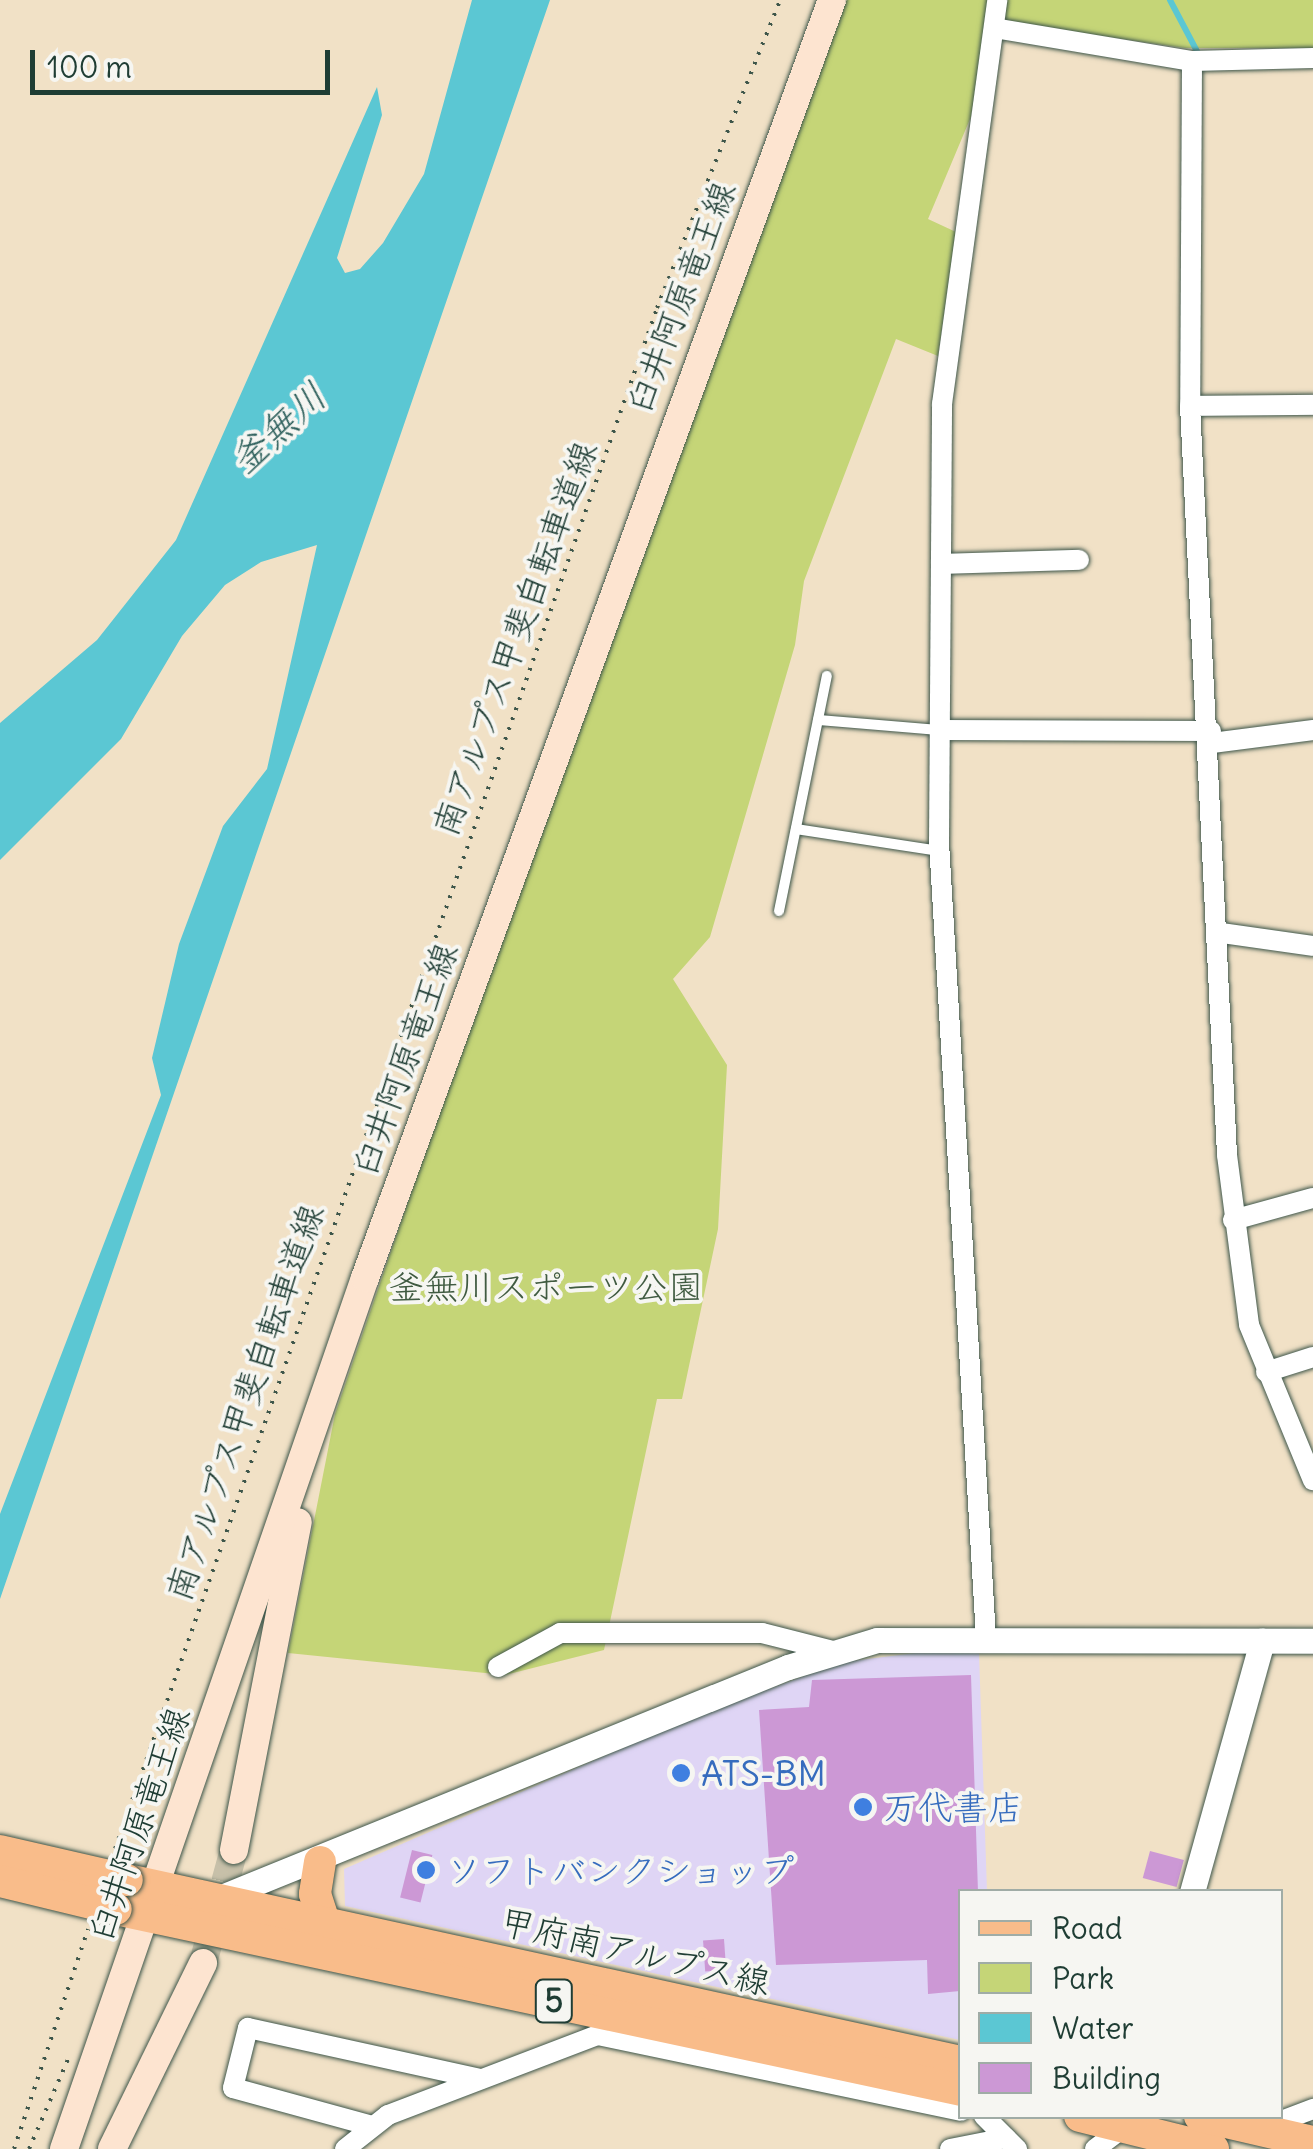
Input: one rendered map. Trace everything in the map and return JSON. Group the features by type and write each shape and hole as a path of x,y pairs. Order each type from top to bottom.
{"main road":[{"name":"臼井阿原竜王線","path":"64,2149 125,1893 306,1456 832,0"},
{"path":"234,1850 306,1456"},
{"name":"甲府南アルプス線","path":"0,1851 125,1893 958,2090"},
{"path":"320,1862 315,1894 324,1922"},
{"name":"甲府南アルプス線","path":"0,1882 222,1898 958,2062"},
{"path":"112,2149 204,1963"},
{"path":"1213,2119 1313,2142"},
{"path":"1126,2122 1213,2149"}],"street":[{"path":"986,1638 940,852 942,404 997,0"},
{"path":"994,28 1192,61 1313,58"},
{"path":"1192,61 1190,406 1222,933 1234,1220 1266,1372 1311,1471"},
{"path":"1190,406 1313,406"},
{"path":"941,564 1079,560"},
{"path":"940,730 1211,737 1313,730"},
{"path":"1222,933 1313,946"},
{"path":"1234,1220 1313,1198"},
{"path":"1266,1372 1313,1357"},
{"path":"498,1668 560,1633 762,1633 834,1650 986,1638 1313,1641"},
{"path":"1193,1889 1262,1642"},
{"path":"222,1898 320,1862 834,1650"},
{"path":"372,2126 233,2088 248,2028 482,2079"},
{"path":"345,2149 372,2126 598,2034 958,2112"},
{"path":"1260,2130 1313,2108"},
{"path":"987,2119 1011,2143"},
{"path":"1094,2149 1126,2122"},
{"path":"950,2149 1011,2143"}],"lane":[{"path":"779,911 827,676"},
{"path":"818,720 940,730"},
{"path":"796,829 940,852"}],"path":[{"name":"南アルプス甲斐自転車道線","path":"14,2149 125,1893 657,308 780,0"},
{"path":"29,2149 76,2050"}],"shaded area":[{"path":"940,1650 979,1653 987,1889 958,1889 958,2040 345,1906 344,1869 708,1711 843,1662"}],"green space":[{"name":"釜無川スポーツ公園","path":"845,0 1313,0 1313,48 1185,48 989,20 978,100 928,219 956,232 938,356 896,339 804,581 795,645 710,937 673,979 727,1065 718,1229 682,1399 657,1399 604,1650 505,1675 288,1653 335,1414 506,917"}],"water":[{"name":"釜無川","path":"472,0 550,0 0,1599 0,1514 161,1095 152,1058 179,944 223,826 267,769 317,545 261,562 225,585 182,636 121,739 0,860 0,723 97,640 176,540 377,87 382,115 337,258 345,273 360,269 383,243 424,174"}],"building":[{"path":"971,1675 978,1889 958,1889 958,1991 928,1994 927,1960 776,1965 759,1710 809,1707 812,1680"},
{"path":"412,1850 432,1855 421,1903 400,1898"},
{"path":"1150,1851 1184,1860 1177,1887 1143,1878"},
{"path":"724,1939 726,1970 705,1971 703,1940"}],"waterway":[{"path":"1170,0 1199,55"}],"tunnel":[{"path":"203,1963 234,1850"}],"place":[{"name":"ATS-BM","path":"681,1773"},
{"name":"万代書店","path":"863,1807"},
{"name":"ソフトバンクショップ","path":"426,1870"}]}
